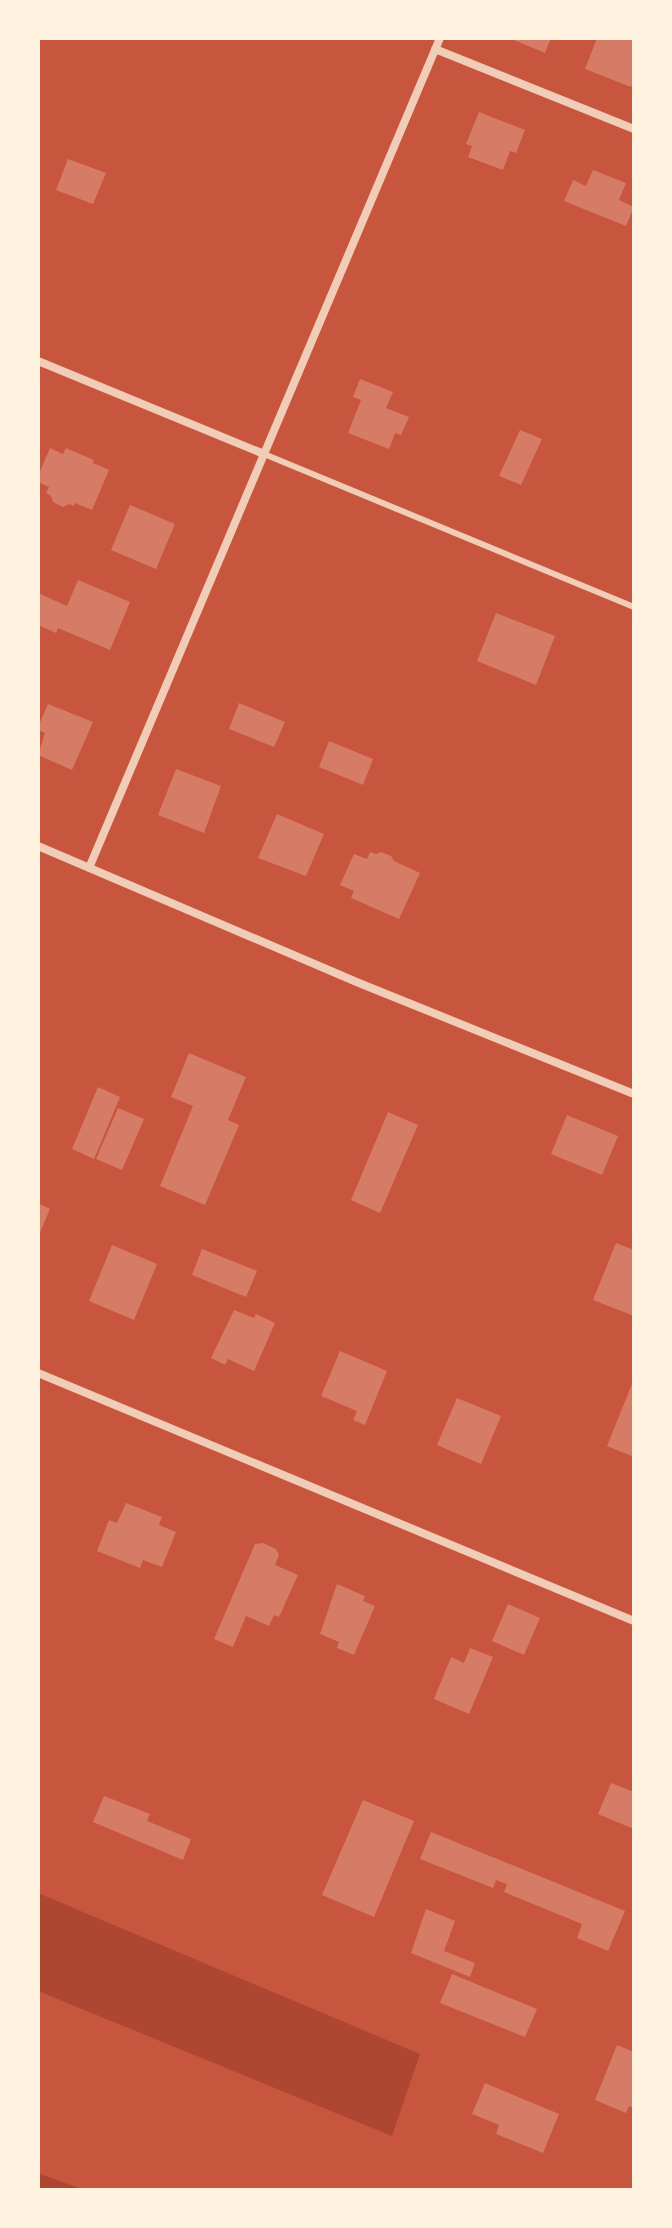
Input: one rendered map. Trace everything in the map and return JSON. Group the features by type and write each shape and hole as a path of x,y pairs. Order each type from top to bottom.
{"street":[{"path":"89,868 440,38"},
{"path":"435,49 634,129"},
{"path":"38,361 264,454"},
{"path":"38,846 359,983 634,1094"},
{"path":"38,1373 634,1621"}],"lane":[{"path":"264,454 634,607"}],"shaded area":[{"path":"38,1893 420,2054 392,2136 38,1991"},
{"path":"38,2173 84,2190 38,2190"}],"building":[{"path":"509,38 551,38 545,53"},
{"path":"597,38 631,38 634,44 634,80 631,87 585,69"},
{"path":"479,112 525,130 516,153 510,151 503,170 468,157 472,146 466,144"},
{"path":"68,159 106,173 93,204 56,190"},
{"path":"593,170 626,183 619,200 634,207 626,226 564,201 573,180 586,186"},
{"path":"360,379 393,392 386,408 409,417 401,435 395,433 389,449 348,433 361,400 353,397"},
{"path":"520,430 542,439 521,485 499,476"},
{"path":"50,448 63,454 66,448 109,470 92,510 75,503 74,506 69,504 63,507 53,502 46,493 49,487 38,482"},
{"path":"130,505 175,524 156,569 111,550"},
{"path":"78,580 130,602 110,650 58,628 56,633 38,625 38,593 67,606"},
{"path":"496,613 555,636 536,685 477,661"},
{"path":"239,703 285,722 274,747 229,729"},
{"path":"48,704 93,722 72,770 38,755 45,733 38,727"},
{"path":"329,741 373,759 363,785 319,767"},
{"path":"176,769 221,786 204,833 158,815"},
{"path":"277,814 324,834 306,876 258,858"},
{"path":"370,852 391,856 394,861 420,873 399,919 351,898 354,891 340,885 354,854 367,859"},
{"path":"189,1053 246,1077 228,1120 239,1125 205,1205 160,1186 193,1106 171,1097"},
{"path":"98,1087 120,1097 94,1159 72,1149"},
{"path":"118,1108 144,1119 122,1170 96,1159"},
{"path":"388,1112 418,1125 380,1213 351,1200"},
{"path":"567,1115 618,1136 602,1175 551,1154"},
{"path":"38,1203 50,1209 38,1237"},
{"path":"616,1243 634,1250 634,1316 593,1300"},
{"path":"112,1245 157,1264 134,1320 89,1301"},
{"path":"202,1249 257,1271 246,1297 192,1275"},
{"path":"234,1310 254,1318 256,1314 275,1323 254,1371 228,1359 225,1365 211,1358"},
{"path":"340,1351 387,1371 365,1425 353,1420 357,1411 321,1396"},
{"path":"634,1379 634,1457 607,1446"},
{"path":"457,1398 501,1416 481,1464 437,1445"},
{"path":"126,1503 162,1517 159,1525 176,1532 162,1567 143,1560 140,1568 97,1551 109,1520 117,1523"},
{"path":"263,1543 276,1549 279,1555 275,1565 298,1575 279,1617 274,1615 269,1626 246,1616 233,1647 214,1639 255,1544"},
{"path":"337,1584 365,1596 363,1601 375,1606 354,1655 337,1648 339,1642 320,1634"},
{"path":"508,1604 540,1618 524,1655 492,1641"},
{"path":"470,1648 493,1657 469,1714 434,1699 451,1657 464,1663"},
{"path":"611,1783 634,1792 634,1829 598,1814"},
{"path":"104,1796 150,1814 147,1821 191,1839 183,1860 93,1822"},
{"path":"363,1800 414,1821 374,1917 322,1895"},
{"path":"431,1832 625,1911 608,1951 577,1938 582,1924 504,1892 507,1884 496,1880 493,1888 420,1859"},
{"path":"426,1909 455,1921 444,1951 475,1963 470,1977 411,1953"},
{"path":"452,1974 537,2009 525,2037 440,2003"},
{"path":"617,2045 634,2052 634,2108 629,2106 626,2113 595,2100"},
{"path":"485,2083 559,2114 543,2153 496,2134 499,2125 472,2114"}]}
